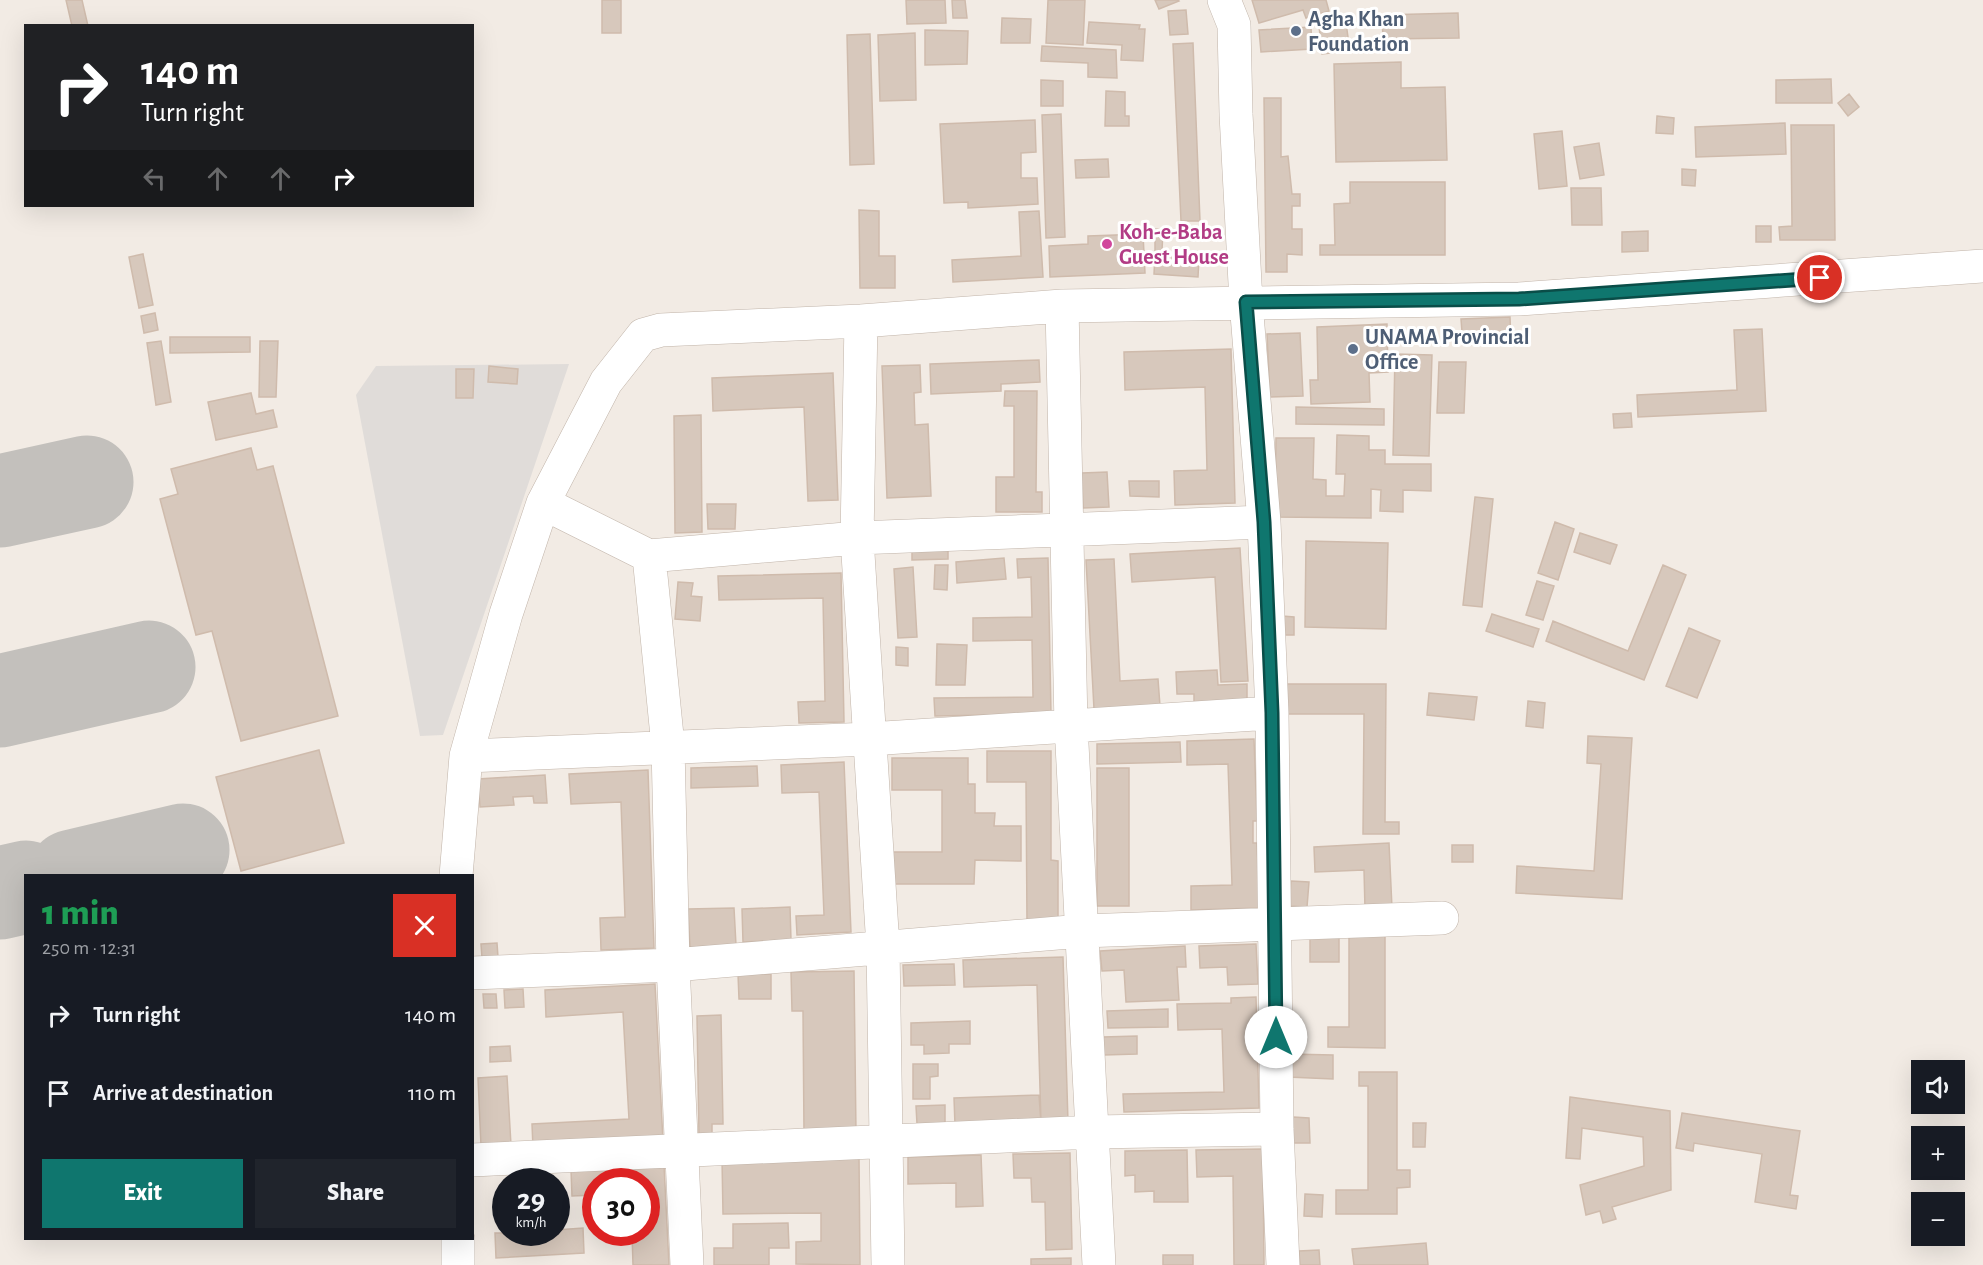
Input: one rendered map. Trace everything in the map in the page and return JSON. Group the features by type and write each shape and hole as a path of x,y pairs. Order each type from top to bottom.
{"street":[{"path":"1224,0 1234,25 1236,114 1246,302 1264,522 1272,713 1277,1129 1283,1265"},
{"path":"456,874 466,756 506,614 543,503 606,382 643,336 662,330 861,321 1062,306 1519,299 1983,266"},
{"path":"1062,306 1071,725 1099,1265"},
{"path":"861,321 857,538 883,947 888,1265"},
{"path":"543,503 649,556 857,538 1264,522"},
{"path":"649,556 668,746 673,965 687,1265"},
{"path":"466,756 869,739 1272,713"},
{"path":"474,973 673,965 1082,931 1276,922 1442,918"},
{"path":"474,1160 1093,1132 1277,1129"},
{"path":"458,1240 458,1265"}],"shaded area":[{"path":"569,364 443,735 420,736 356,395 376,366"}],"building":[{"path":"66,0 82,0 88,24 72,24"},
{"path":"602,0 621,0 621,33 602,33"},
{"path":"906,0 945,0 946,23 907,24"},
{"path":"952,0 965,0 967,18 953,18"},
{"path":"1048,0 1085,0 1083,45 1046,43"},
{"path":"1155,0 1178,0 1179,1 1159,9"},
{"path":"1252,0 1326,0 1329,11 1306,18 1303,10 1259,23"},
{"path":"1186,10 1188,34 1170,35 1168,11"},
{"path":"1458,13 1459,38 1383,39 1382,15"},
{"path":"1002,18 1031,19 1030,43 1001,43"},
{"path":"1089,22 1140,25 1139,29 1145,29 1143,61 1121,60 1122,45 1087,43"},
{"path":"1346,23 1350,51 1322,54 1319,26"},
{"path":"1311,27 1312,49 1261,52 1259,30"},
{"path":"925,30 968,31 967,64 925,65"},
{"path":"915,33 916,100 880,101 878,35"},
{"path":"870,34 874,164 850,165 847,35"},
{"path":"1193,43 1200,221 1181,221 1173,44"},
{"path":"1042,46 1116,50 1117,78 1088,77 1088,63 1041,61"},
{"path":"1401,62 1401,88 1445,87 1447,160 1336,162 1334,64"},
{"path":"1831,79 1832,103 1776,103 1776,80"},
{"path":"1041,80 1063,81 1063,106 1041,106"},
{"path":"1106,91 1125,92 1125,116 1129,116 1129,126 1105,126"},
{"path":"1849,94 1859,107 1848,116 1838,103"},
{"path":"1264,98 1281,98 1281,157 1288,156 1292,194 1300,194 1300,206 1292,206 1292,229 1302,229 1302,255 1287,254 1287,272 1266,272"},
{"path":"1061,114 1065,237 1046,238 1042,115"},
{"path":"1657,116 1674,118 1673,134 1656,133"},
{"path":"1035,120 1036,152 1021,153 1021,178 1037,178 1038,204 968,208 968,202 944,203 940,124"},
{"path":"1785,123 1786,154 1696,157 1695,127"},
{"path":"1791,125 1834,125 1835,240 1780,240 1779,227 1792,226"},
{"path":"1562,131 1567,186 1539,189 1534,134"},
{"path":"1599,143 1604,175 1580,179 1574,147"},
{"path":"1108,159 1109,177 1076,178 1075,160"},
{"path":"1682,169 1696,170 1695,186 1682,185"},
{"path":"1350,182 1445,182 1445,255 1320,255 1320,245 1335,245 1334,204 1350,203"},
{"path":"1571,188 1601,188 1602,225 1572,225"},
{"path":"859,210 879,211 879,256 895,256 895,288 860,288"},
{"path":"1039,211 1043,277 953,282 952,260 1021,256 1019,212"},
{"path":"1756,226 1771,226 1771,242 1756,242"},
{"path":"1155,229 1163,230 1162,251 1155,251"},
{"path":"1648,231 1648,251 1622,252 1622,232"},
{"path":"1143,234 1145,273 1050,277 1049,246 1088,244 1088,236"},
{"path":"143,254 153,305 139,308 129,257"},
{"path":"1155,255 1199,258 1198,277 1154,274"},
{"path":"155,313 158,330 144,333 141,316"},
{"path":"1510,317 1511,342 1463,345 1461,319"},
{"name":"UNAMA Provincial Office","path":"1387,324 1388,372 1369,373 1370,402 1311,404 1310,380 1318,380 1317,327"},
{"path":"1762,329 1766,411 1638,417 1637,395 1737,390 1734,330"},
{"path":"1300,333 1303,396 1270,397 1267,334"},
{"path":"170,337 250,337 250,352 170,353"},
{"path":"161,341 171,402 156,405 147,343"},
{"path":"260,341 278,341 276,397 259,397"},
{"path":"1231,349 1235,503 1175,505 1174,471 1207,470 1205,387 1125,390 1124,352"},
{"path":"1395,354 1432,355 1429,456 1393,455"},
{"path":"1039,360 1040,382 1001,384 1001,391 931,394 930,364"},
{"path":"1439,362 1466,362 1464,413 1437,413"},
{"path":"920,365 921,392 914,393 915,425 928,424 931,496 887,498 882,366"},
{"path":"489,366 518,369 517,384 488,382"},
{"path":"456,369 474,369 473,398 456,398"},
{"path":"833,373 838,500 808,501 804,407 713,411 712,378"},
{"path":"1005,391 1037,391 1036,492 1042,492 1042,512 996,512 996,477 1014,477 1014,406 1004,406"},
{"path":"251,393 256,414 273,410 277,427 216,440 208,402"},
{"path":"1296,407 1384,409 1384,425 1296,424"},
{"path":"1631,413 1632,427 1614,428 1613,414"},
{"path":"701,415 702,532 675,533 674,416"},
{"path":"1337,435 1369,436 1369,450 1385,450 1385,464 1431,464 1431,491 1403,490 1403,512 1380,511 1381,490 1371,489 1371,518 1275,517 1276,438 1314,438 1313,479 1326,480 1326,496 1344,496 1345,474 1336,474"},
{"path":"251,448 257,470 273,466 338,716 241,741 212,631 196,635 160,499 178,494 171,469"},
{"path":"1107,472 1109,507 1083,508 1082,473"},
{"path":"1129,481 1159,481 1159,497 1130,496"},
{"path":"1475,497 1493,499 1482,607 1463,605"},
{"path":"707,504 736,504 735,529 708,529"},
{"path":"1555,522 1574,529 1558,580 1538,573"},
{"path":"1580,533 1617,545 1610,564 1574,552"},
{"path":"1306,541 1388,543 1386,629 1305,627"},
{"path":"948,547 948,559 912,560 912,548"},
{"path":"1240,548 1248,681 1221,682 1215,577 1132,582 1130,554"},
{"path":"1004,558 1006,579 957,583 956,562"},
{"path":"1048,558 1051,714 935,716 934,698 1033,697 1032,640 973,641 973,618 1032,617 1031,577 1018,578 1017,559"},
{"path":"1114,559 1120,681 1158,679 1160,706 1094,709 1086,560"},
{"path":"935,565 948,565 947,590 934,589"},
{"path":"1663,565 1686,575 1644,680 1546,641 1553,621 1628,651"},
{"path":"913,567 917,637 898,638 894,569"},
{"path":"841,573 844,722 799,723 798,702 825,701 823,598 719,600 718,576"},
{"path":"1537,581 1554,586 1543,620 1526,615"},
{"path":"678,582 693,583 691,596 702,597 700,621 675,619"},
{"path":"1492,614 1539,629 1533,647 1486,631"},
{"path":"1282,616 1294,617 1294,635 1281,635"},
{"path":"1689,628 1720,641 1697,698 1666,686"},
{"path":"937,644 967,645 965,685 936,685"},
{"path":"896,647 908,648 908,666 896,665"},
{"path":"1217,670 1218,685 1247,684 1247,703 1194,705 1194,694 1177,694 1176,672"},
{"path":"1287,684 1386,684 1385,822 1399,822 1399,834 1363,834 1364,714 1287,714"},
{"path":"1429,693 1477,697 1474,720 1427,715"},
{"path":"1528,701 1545,703 1543,728 1526,726"},
{"path":"1588,736 1632,738 1622,899 1516,893 1517,866 1594,871 1601,764 1587,763"},
{"path":"1254,739 1257,821 1253,821 1253,843 1257,843 1260,908 1191,910 1191,886 1232,885 1228,764 1187,765 1187,741"},
{"path":"1180,742 1181,762 1097,764 1097,744"},
{"path":"319,750 344,843 241,871 216,777"},
{"path":"987,751 1051,751 1051,860 1058,861 1058,924 1027,924 1026,782 987,782"},
{"path":"892,758 968,758 968,784 975,784 975,813 995,813 994,826 1021,826 1021,861 975,860 974,884 892,884 892,852 942,852 942,790 892,790"},
{"path":"844,762 851,932 797,935 796,916 824,915 819,792 782,793 781,765"},
{"path":"757,766 758,786 691,788 691,768"},
{"path":"1097,768 1129,768 1129,906 1097,906"},
{"path":"648,770 654,948 601,950 600,918 625,917 621,802 571,804 569,774"},
{"path":"545,775 547,803 534,803 533,796 513,797 514,805 480,807 478,779"},
{"path":"1389,843 1392,908 1365,909 1364,870 1315,872 1314,847"},
{"path":"1452,845 1473,845 1473,862 1452,862"},
{"path":"1291,881 1309,882 1307,907 1289,906"},
{"path":"790,907 791,940 743,942 742,909"},
{"path":"734,908 736,945 690,947 688,909"},
{"path":"1310,931 1339,931 1339,962 1310,962"},
{"path":"1349,931 1385,931 1385,1048 1328,1047 1328,1027 1349,1027"},
{"path":"497,943 498,957 482,958 481,944"},
{"path":"1256,944 1258,984 1228,985 1227,967 1200,968 1199,946"},
{"path":"1185,946 1186,967 1177,967 1179,1000 1126,1002 1124,970 1102,971 1100,951"},
{"path":"1063,957 1068,1122 1041,1123 1037,985 964,987 963,960"},
{"path":"954,964 955,985 904,986 903,965"},
{"path":"854,971 856,1132 804,1133 803,1011 792,1011 791,972"},
{"path":"738,974 771,974 771,999 739,999"},
{"path":"655,984 663,1141 533,1148 532,1124 629,1119 623,1012 546,1017 545,990"},
{"path":"523,989 524,1007 505,1008 504,990"},
{"path":"483,994 496,994 497,1008 484,1008"},
{"path":"1256,997 1259,1108 1124,1112 1123,1094 1224,1092 1222,1029 1178,1030 1177,1004 1231,1003 1231,998"},
{"path":"1168,1009 1168,1027 1108,1028 1107,1011"},
{"path":"721,1015 723,1124 712,1124 712,1137 699,1137 697,1016"},
{"path":"1300,1018 1301,1034 1291,1035 1289,1019"},
{"path":"970,1021 970,1044 949,1044 949,1053 924,1054 924,1045 911,1045 911,1023"},
{"path":"1137,1036 1137,1054 1104,1055 1103,1037"},
{"path":"510,1046 511,1061 490,1062 490,1047"},
{"path":"1289,1054 1333,1055 1333,1079 1288,1077"},
{"path":"913,1064 938,1064 938,1076 930,1077 930,1099 913,1099"},
{"path":"1359,1072 1397,1072 1397,1170 1410,1170 1410,1187 1397,1188 1397,1214 1336,1214 1336,1190 1368,1190 1368,1086 1359,1086"},
{"path":"507,1076 511,1145 481,1146 478,1078"},
{"path":"1039,1095 1041,1123 955,1125 954,1098"},
{"path":"1570,1097 1670,1111 1671,1190 1612,1207 1616,1219 1603,1223 1600,1211 1586,1215 1580,1185 1644,1166 1643,1137 1582,1128 1580,1159 1566,1158"},
{"path":"945,1105 945,1123 917,1124 916,1106"},
{"path":"1682,1113 1800,1131 1790,1195 1798,1196 1796,1209 1755,1202 1762,1154 1694,1143 1693,1151 1676,1148"},
{"path":"1293,1117 1309,1118 1310,1143 1292,1143"},
{"path":"1413,1123 1426,1123 1425,1147 1413,1147"},
{"path":"1263,1149 1264,1265 1234,1265 1233,1176 1197,1177 1196,1150"},
{"path":"1187,1150 1188,1202 1154,1202 1154,1191 1135,1192 1135,1175 1125,1176 1125,1151"},
{"path":"1070,1153 1072,1249 1046,1250 1045,1202 1032,1202 1031,1178 1014,1178 1013,1154"},
{"path":"981,1155 983,1206 956,1207 956,1183 908,1184 908,1157"},
{"path":"859,1157 860,1265 796,1264 796,1242 821,1241 821,1213 723,1214 722,1159"},
{"path":"664,1165 669,1265 633,1265 632,1246 660,1246 660,1168 608,1168"},
{"path":"582,1169 582,1196 572,1196 571,1170"},
{"path":"1305,1194 1323,1195 1322,1217 1304,1216"},
{"path":"788,1223 789,1248 769,1248 769,1265 714,1265 714,1248 733,1248 733,1224"},
{"path":"582,1228 584,1253 496,1258 496,1246 570,1246 570,1229"},
{"path":"1426,1243 1428,1265 1354,1265 1352,1249"},
{"path":"1319,1250 1320,1265 1300,1265 1299,1251"},
{"path":"1163,1255 1193,1255 1193,1265 1163,1265"},
{"path":"1071,1258 1071,1265 1031,1265 1031,1259"}],"taxiway":[{"path":"0,501 87,482"},
{"path":"0,701 149,667"},
{"path":"81,874 183,850"},
{"path":"0,893 24,887"}],"place":[{"name":"Agha Khan Foundation","path":"1296,31"},
{"name":"Koh-e-Baba Guest House","path":"1107,244"},
{"name":"UNAMA Provincial Office","path":"1353,349"}],"route":[{"path":"1276,1037 1272,713 1264,522 1246,302 1519,299 1820,278"}]}
